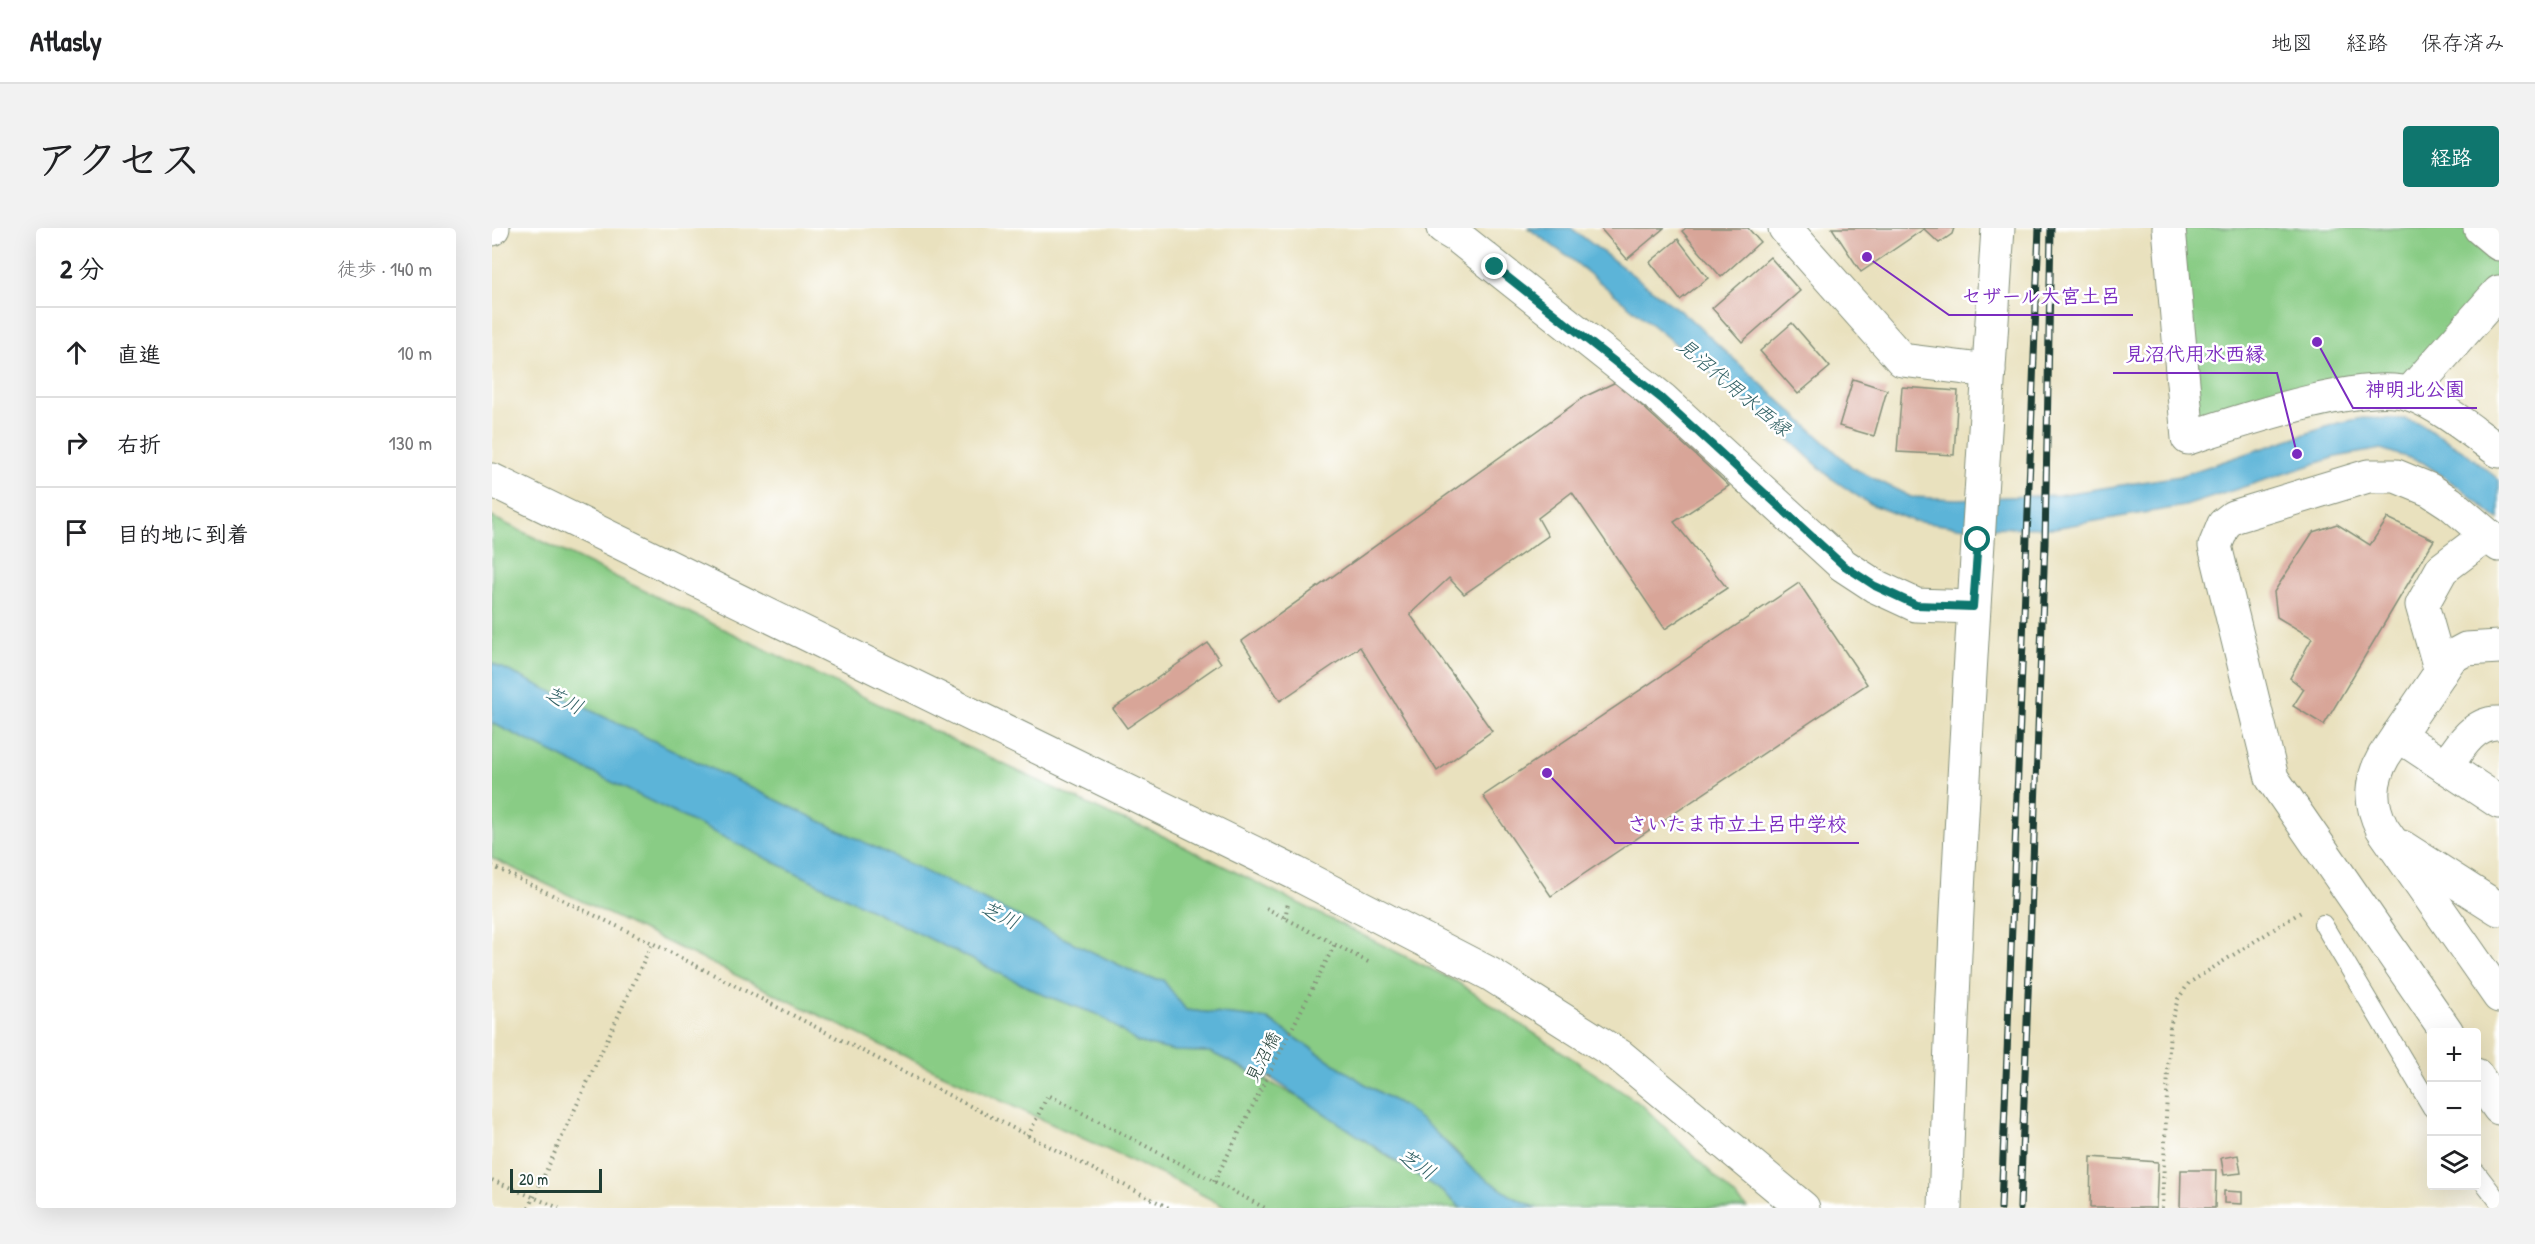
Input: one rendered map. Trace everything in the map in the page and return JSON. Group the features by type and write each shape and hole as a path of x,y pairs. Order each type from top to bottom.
{"street":[{"path":"1443,228 1458,237 1662,399 1843,565 1875,586 1916,605 1973,607"},
{"path":"1785,228 1902,360 1989,371"},
{"path":"1945,1208 1950,1032 1973,607 1998,228"},
{"path":"2169,228 2188,438 2270,412 2362,392 2409,394 2449,416 2499,451"},
{"path":"2480,228 2499,244"},
{"path":"2409,394 2499,292"},
{"path":"2441,672 2422,605 2442,569 2493,540 2430,490 2396,476 2368,476 2233,517 2224,524 2215,546 2272,778 2444,1028"},
{"path":"492,480 1296,873 1490,974 1620,1056 1803,1208"},
{"path":"2499,646 2466,649 2451,657 2374,773 2371,793 2374,812 2389,838 2499,996"},
{"path":"2446,767 2462,744 2475,731 2492,723 2499,723"},
{"path":"2398,735 2499,802"},
{"path":"2389,838 2499,909"},
{"path":"2481,1082 2499,1108"}],"lane":[{"path":"2323,924 2427,1100"},
{"path":"2481,1179 2499,1202"}],"path":[{"path":"492,866 652,943 1169,1208"},
{"path":"2162,1208 2170,1026 2178,999 2189,983 2312,905 2323,924"},
{"path":"1266,908 1370,963"},
{"path":"529,1208 652,943"},
{"name":"見沼橋","path":"1214,1182 1335,944"},
{"path":"1028,1136 1048,1095 1264,1208"},
{"path":"492,1180 559,1208"}],"green space":[{"path":"2169,228 2480,228 2499,244 2499,292 2409,394 2188,438"},
{"path":"492,517 967,747 1113,816 1151,830 1457,982 1642,1105 1747,1208 1537,1208 1513,1197 1473,1170 1453,1148 1405,1107 1365,1084 1268,1019 1186,1010 1163,980 1144,977 492,663"},
{"path":"492,723 1044,995 1099,1015 1137,1042 1174,1051 1210,1052 1320,1108 1382,1153 1443,1192 1461,1208 1227,1208 1182,1184 908,1058 492,858"}],"water":[{"path":"1528,228 1571,228 1688,317 1853,468 1911,497 1957,499 2058,495 2180,476 2338,423 2363,418 2405,419 2420,424 2464,451 2499,480 2499,520 2463,490 2422,462 2381,449 2336,457 2185,506 2054,528 1958,527 1913,521 1868,503 1831,478 1765,417 1575,262"},
{"name":"芝川","path":"492,663 1144,977 1163,980 1186,1010 1267,1019 1365,1084 1405,1107 1430,1127 1473,1170 1513,1197 1537,1208 1461,1208 1443,1192 1268,1076 1266,1079 1210,1052 1174,1051 1137,1042 1099,1015 1044,995 492,723"}],"building":[{"path":"1600,228 1664,228 1627,259"},
{"path":"1686,228 1748,228 1760,242 1721,277 1682,231"},
{"path":"1832,228 1954,228 1952,234 1939,243 1924,229 1861,272"},
{"path":"1678,239 1708,278 1680,300 1650,262"},
{"path":"1770,257 1800,291 1742,342 1712,308"},
{"path":"1792,323 1830,367 1798,394 1760,351"},
{"path":"1853,379 1887,390 1874,436 1839,426"},
{"path":"1616,382 1729,486 1674,522 1727,588 1665,629 1572,492 1538,518 1548,536 1464,594 1449,578 1410,614 1492,731 1437,771 1360,647 1280,701 1242,641 1584,397"},
{"path":"1902,387 1958,391 1954,455 1897,452"},
{"path":"2388,518 2434,540 2324,725 2293,706 2304,689 2290,678 2312,638 2277,617 2274,592 2313,532 2337,524 2370,545"},
{"path":"1799,583 1867,684 1551,896 1483,796"},
{"path":"1208,643 1221,663 1127,728 1113,709"},
{"path":"2238,1155 2241,1173 2224,1175 2221,1158"},
{"path":"2091,1157 2158,1162 2156,1208 2090,1208"},
{"path":"2181,1170 2216,1170 2215,1208 2180,1208"},
{"path":"2224,1191 2242,1192 2242,1204 2224,1203"}],"railway":[{"path":"2001,1208 2039,228"},
{"path":"2020,1208 2045,543 2051,228"}],"place":[{"name":"セザール大宮土呂","path":"1867,257"},
{"name":"神明北公園","path":"2317,342"},
{"name":"見沼代用水西縁","path":"2297,454"},
{"name":"さいたま市立土呂中学校","path":"1547,773"}],"route":[{"path":"1495,267 1662,399 1843,565 1875,586 1916,605 1973,607 1978,540"}]}
